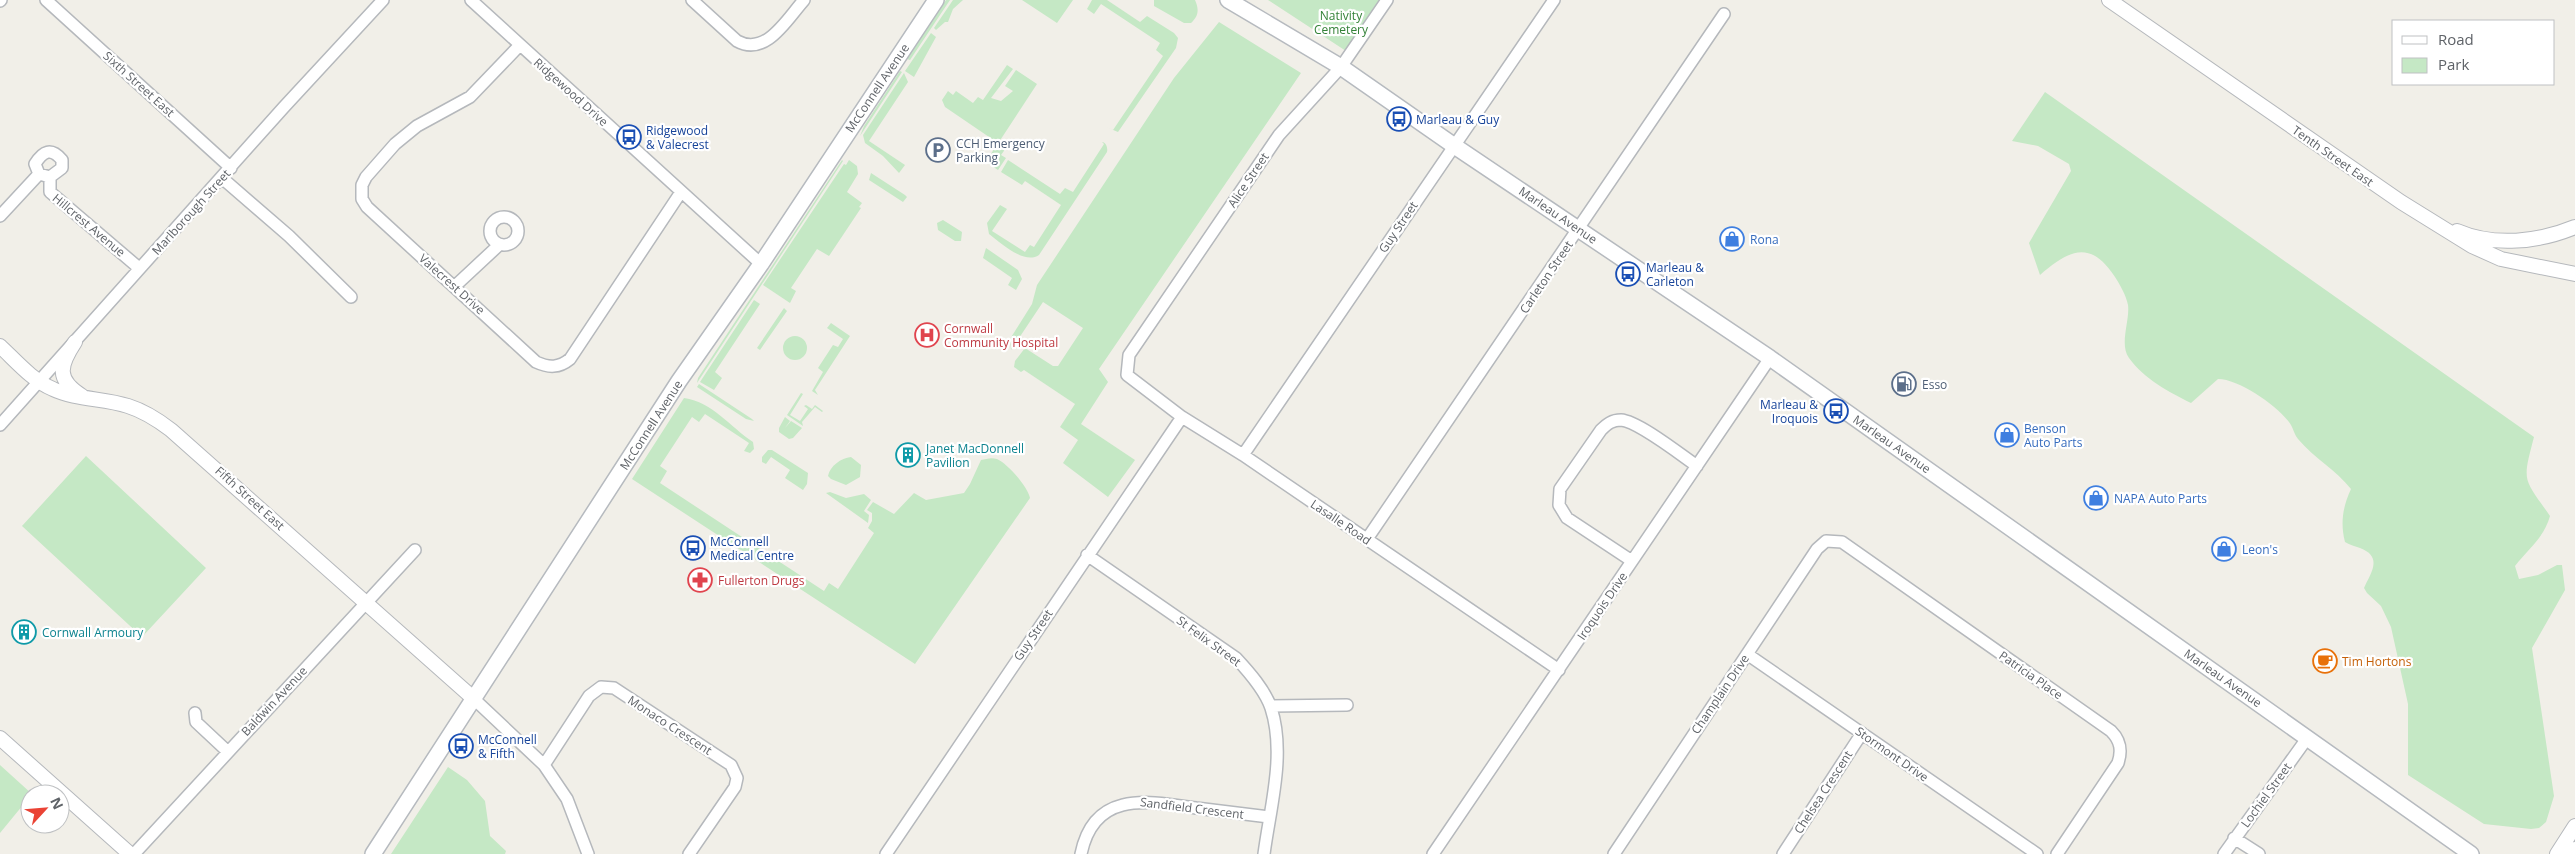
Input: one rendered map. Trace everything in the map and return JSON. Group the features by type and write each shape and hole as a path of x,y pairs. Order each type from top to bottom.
{"main road":[{"name":"Marleau Avenue","path":"1228,0 1341,67 1453,145 1770,358 2472,854"},
{"name":"McConnell Avenue","path":"373,854 679,381 760,264 934,1"}],"street":[{"name":"Sixth Street East","path":"46,0 231,168"},
{"name":"Marlborough Street","path":"0,426 139,268 383,0"},
{"name":"Ridgewood Drive","path":"471,0 519,46 760,264"},
{"path":"692,0 737,41 755,46 770,38 804,0"},
{"name":"Alice Street","path":"1128,371 1129,355 1279,135 1341,67 1387,0"},
{"name":"Guy Street","path":"1243,455 1453,145 1554,0"},
{"name":"Tenth Street East","path":"2109,0 2401,202 2472,246 2501,259 2575,274"},
{"name":"Carleton Street","path":"1367,539 1579,230 1724,14"},
{"name":"Valecrest Drive","path":"519,46 470,97 406,134 366,177 362,185 362,199 367,207 536,362 549,367 564,363 573,355 681,192"},
{"name":"Hillcrest Avenue","path":"0,216 45,175 50,192 139,268"},
{"path":"222,178 289,236 352,297"},
{"path":"2431,221 2464,234 2497,240 2530,240 2575,226"},
{"path":"455,286 499,244"},
{"path":"75,342 65,358 62,369 69,386 83,397"},
{"name":"Fifth Street East","path":"0,346 39,382 66,394 128,406 141,411 171,430 473,698"},
{"name":"Iroquois Drive","path":"1433,854 1770,358"},
{"name":"Lasalle Road","path":"1128,371 1127,375 1182,417 1243,455 1559,670"},
{"name":"Guy Street","path":"886,854 1086,555 1182,417"},
{"path":"1632,561 1562,512 1559,505 1560,489 1575,467 1601,430 1609,423 1623,420 1634,424 1697,466"},
{"name":"Champlain Drive","path":"1614,854 1816,549 1831,540"},
{"name":"Patricia Place","path":"1831,540 1842,542 2117,737 2120,747 2118,764 2057,854"},
{"name":"Baldwin Avenue","path":"134,854 415,550"},
{"name":"St Felix Street","path":"1086,555 1236,658 1251,674 1271,706 1277,742 1264,854"},
{"name":"Stormont Drive","path":"1747,654 2036,854"},
{"name":"Monaco Crescent","path":"544,765 589,696 601,688 614,688 731,765 735,771 735,787 689,854"},
{"path":"473,698 544,765 567,799 588,854"},
{"path":"1271,706 1347,705"},
{"path":"194,713 196,722 227,752"},
{"name":"Chelsea Crescent","path":"1786,853 1862,733"},
{"name":"Lochiel Street","path":"2224,854 2308,737"},
{"path":"0,738 130,854"},
{"name":"Sandfield Crescent","path":"1081,854 1090,829 1100,818 1117,806 1134,802 1159,802 1269,817"},
{"path":"2557,854 2575,826"},
{"path":"2234,838 2259,854"},
{"path":"2572,854 2575,849"}],"green space":[{"path":"946,0 950,0 910,60 907,59"},
{"path":"953,0 963,0 953,9 948,22 945,22 936,30 934,28"},
{"path":"1022,0 1073,0 1057,23"},
{"path":"1092,0 1107,0 1140,22 1147,16 1174,33 1178,38 1176,48 1118,132 1113,130 1163,56 1156,50 1160,43 1101,4 1094,14 1087,9"},
{"path":"1154,0 1195,0 1198,9 1197,15 1191,23 1184,23 1154,6"},
{"name":"Nativity Cemetery","path":"1268,0 1382,0 1346,51"},
{"path":"1219,22 1301,73 1099,369 1108,382 1081,424 1135,460 1108,497 1063,463 1078,440 1060,427 1075,404 1024,370 1021,372 1014,367 1015,361 1025,348 1053,366 1058,366 1083,328 1043,302 1011,350 1010,339 1032,304 1037,285 1174,78"},
{"path":"931,33 936,37 914,77 905,71"},
{"path":"1007,65 1013,69 991,98 1001,101 1013,91 1005,86 1016,70 1037,84 999,142 1006,148 1001,155 1006,158 998,170 986,162 994,149 992,139 945,107 942,100 948,91 953,95 956,91 973,103 978,97 983,100"},
{"path":"900,71 902,72 860,136 864,126"},
{"path":"904,73 908,82 869,141 905,165 899,173 883,156 865,143 863,135"},
{"path":"2045,92 2534,437 2528,463 2527,479 2534,494 2550,516 2540,537 2515,566 2519,579 2538,575 2557,565 2562,565 2565,590 2532,648 2554,796 2546,822 2539,828 2531,829 2484,824 2408,775 2408,704 2391,627 2381,606 2364,588 2372,572 2372,556 2360,548 2345,542 2343,515 2351,489 2345,482 2304,446 2283,415 2246,388 2227,380 2218,379 2191,403 2149,379 2135,366 2126,352 2125,339 2128,305 2126,298 2115,277 2097,257 2079,252 2060,259 2040,275 2029,243 2071,171 2069,164 2038,146 2012,141"},
{"path":"1102,142 1105,143 1107,152 1039,255 1027,257 1020,255 989,234 987,223 1000,205 1007,209 992,231 1025,252 1030,245 1034,247 1061,205 1025,181 1022,185 1001,172 1008,160 1060,194 1065,188 1073,192 1104,144"},
{"path":"849,160 857,166 858,174 847,192 862,203 859,207 861,208 829,256 817,249 791,288 796,291 790,303 763,285 844,164 846,165"},
{"path":"843,161 697,383 698,378"},
{"path":"871,173 907,197 903,202 869,180"},
{"path":"943,220 962,232 961,241 955,241 938,230 937,223"},
{"path":"986,248 1018,270 1022,279 1016,290 1008,285 1012,278 983,258"},
{"path":"754,300 760,304 715,372 722,378 714,390 700,382"},
{"path":"784,308 787,311 760,350 757,348"},
{"path":"831,323 850,336 815,390 818,395 812,391 823,372 818,368 833,345 838,347 843,339 827,328"},
{"path":"795,336 800,337 806,343 806,353 800,359 795,360 790,359 784,353 783,348 784,343 790,337"},
{"path":"699,384 754,421 746,419 697,387"},
{"path":"801,393 803,394 790,415 800,421 808,409 804,406 806,405 812,409 815,405 823,411 815,407 802,422 803,426 787,415"},
{"path":"684,398 704,404 713,410 753,442 754,449 750,453 744,451 749,443 705,414 699,422 692,417 660,466 667,471 660,483 824,591 829,583 838,589 874,533 868,528 872,521 872,513 867,510 873,502 894,514 914,493 926,500 964,493 981,460 991,458 997,459 1012,471 1026,488 1030,498 915,664 632,479"},
{"path":"785,417 790,421 785,428 791,421 802,428 793,438 789,439 779,432"},
{"path":"768,450 772,450 808,473 807,484 803,490 785,478 790,470 771,457 766,464 762,462 762,457"},
{"path":"86,456 206,568 142,637 22,526"},
{"path":"851,457 861,465 860,477 846,485 828,476 836,463"},
{"path":"830,492 846,498 864,494 871,500 864,511 869,515 868,523 826,493"},
{"path":"0,765 21,784 20,809 0,833"},
{"path":"448,767 467,780 485,801 490,836 506,851 505,854 391,854"}],"place":[{"name":"Marleau & Guy","path":"1399,119"},
{"name":"Ridgewood & Valecrest","path":"629,137"},
{"name":"CCH Emergency Parking","path":"938,150"},
{"name":"Rona","path":"1732,239"},
{"name":"Marleau & Carleton","path":"1628,274"},
{"name":"Cornwall Community Hospital","path":"927,335"},
{"name":"Esso","path":"1904,384"},
{"name":"Marleau & Iroquois","path":"1836,411"},
{"name":"Benson Auto Parts","path":"2007,435"},
{"name":"Janet MacDonnell Pavilion","path":"908,455"},
{"name":"NAPA Auto Parts","path":"2096,498"},
{"name":"McConnell Medical Centre","path":"693,548"},
{"name":"Leon's","path":"2224,549"},
{"name":"Fullerton Drugs","path":"700,580"},
{"name":"Cornwall Armoury","path":"24,632"},
{"name":"Tim Hortons","path":"2325,661"},
{"name":"McConnell & Fifth","path":"461,746"}]}
